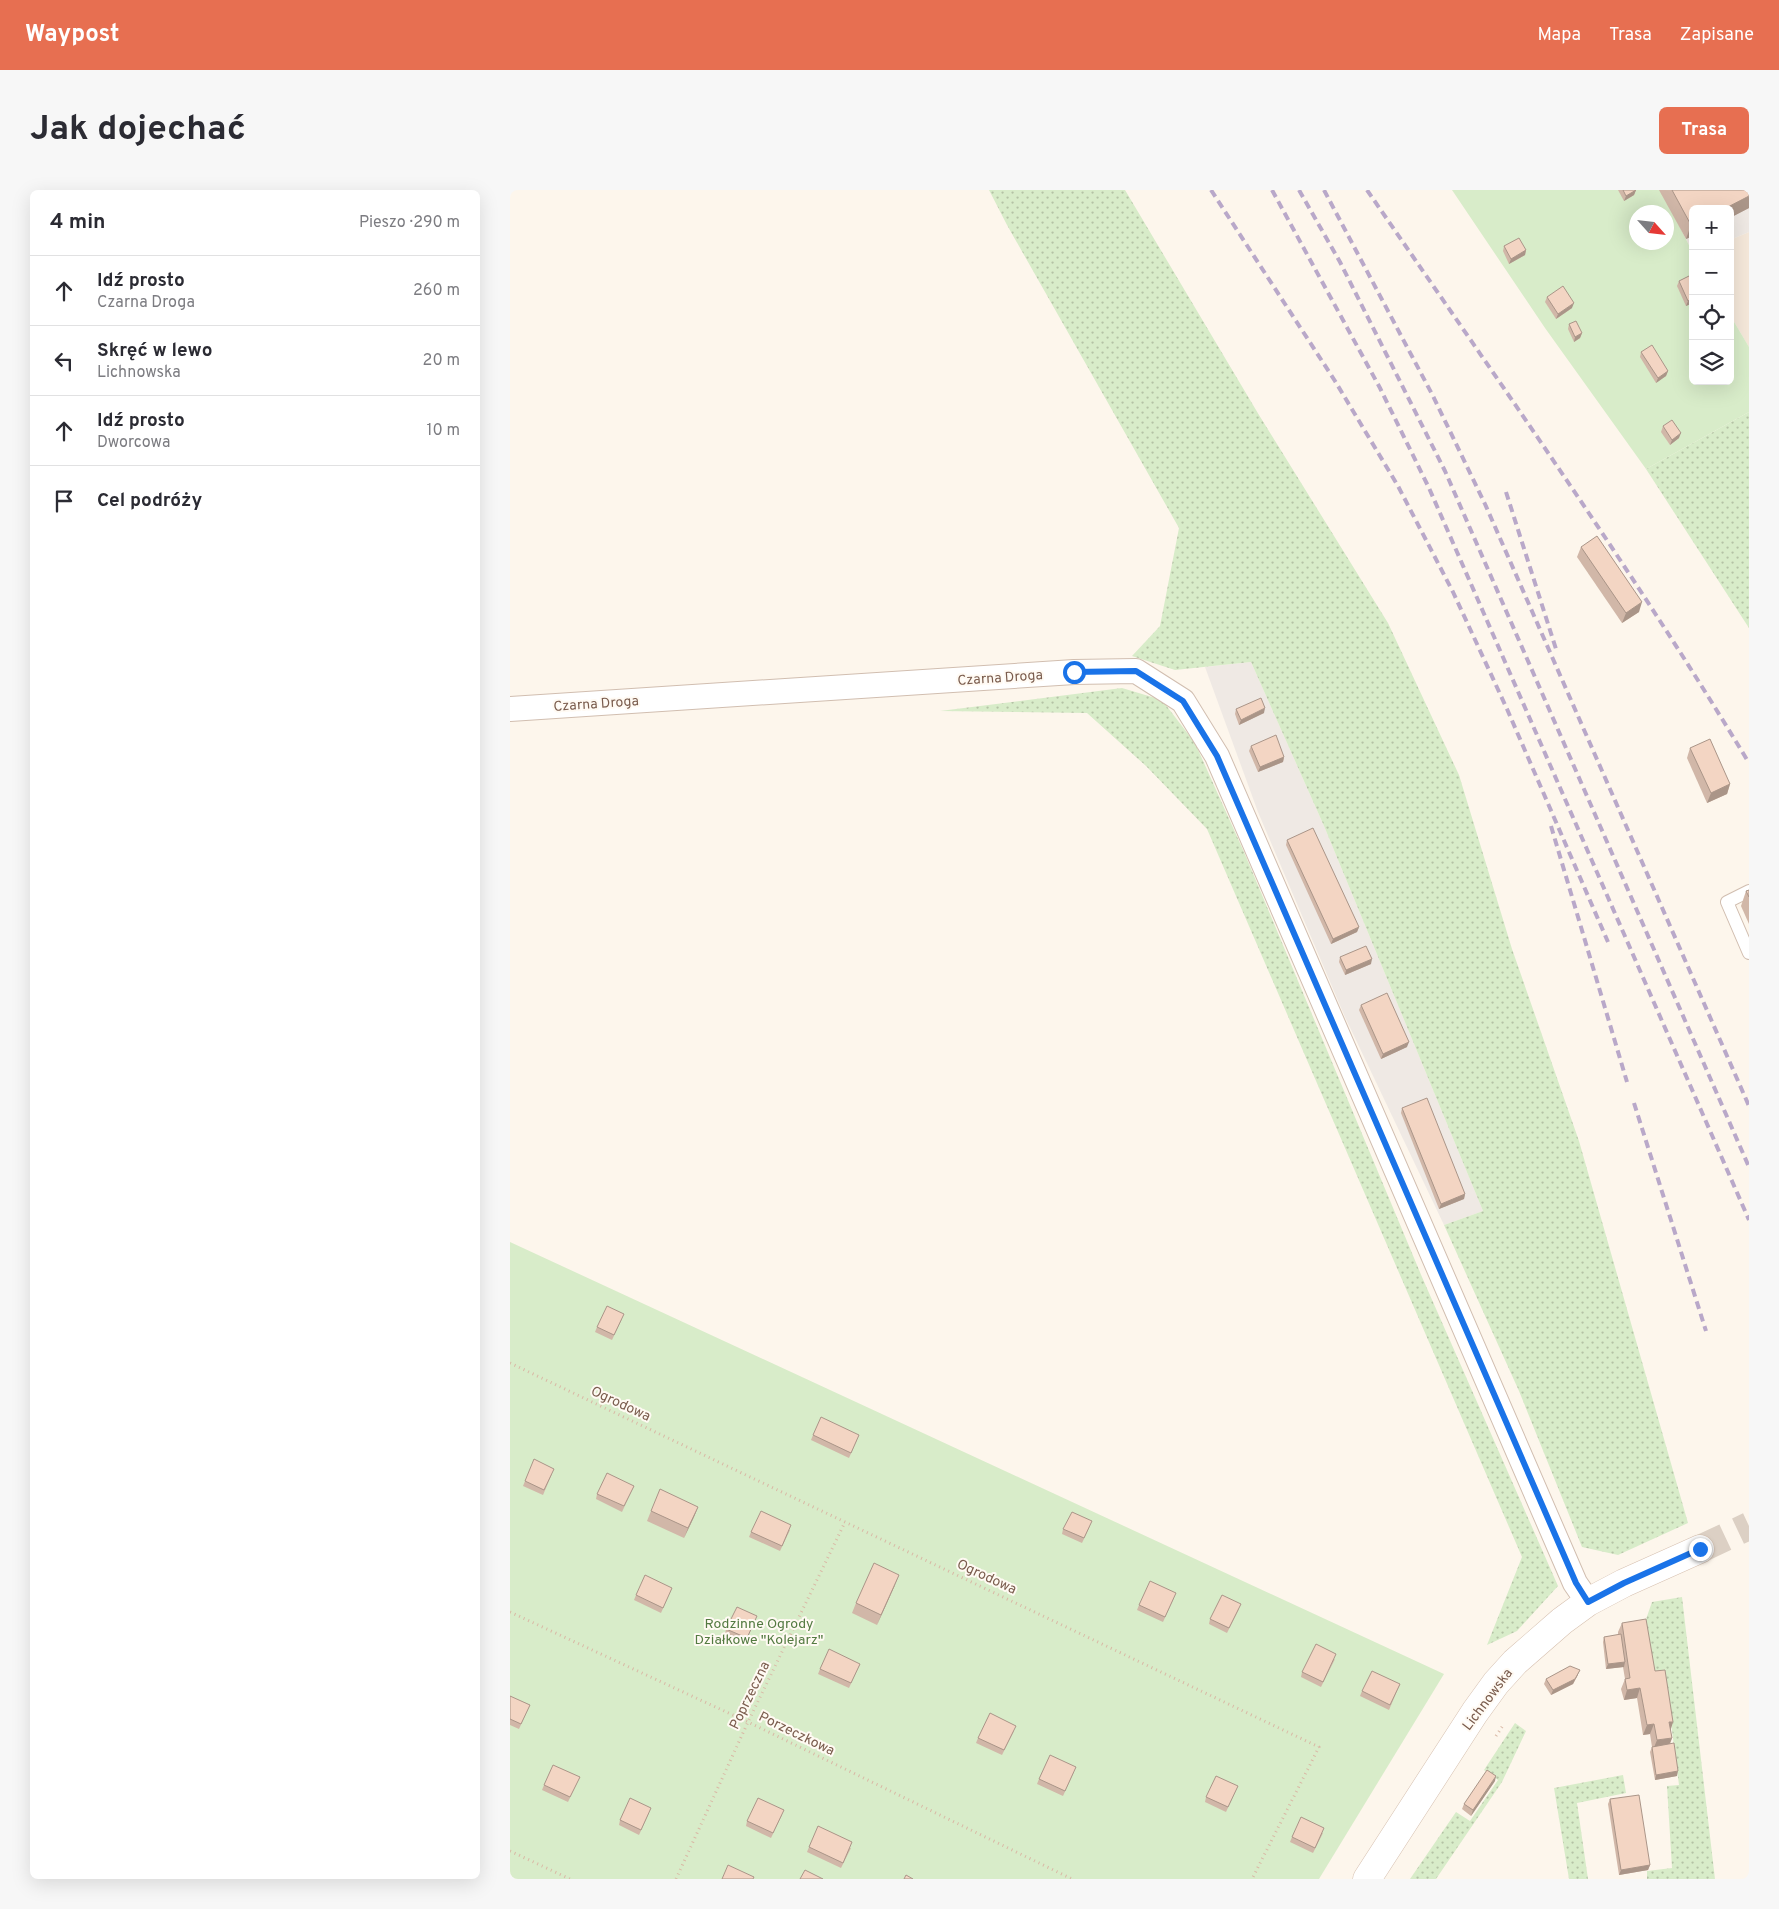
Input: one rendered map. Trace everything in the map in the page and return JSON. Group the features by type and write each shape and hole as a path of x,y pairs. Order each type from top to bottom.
{"street":[{"name":"Czarna Droga","path":"510,709 1074,672 1136,671 1183,701 1217,756 1576,1583 1588,1602"},
{"name":"Lichnowska","path":"1367,1879 1475,1712 1496,1683 1515,1662 1588,1602 1656,1568 1700,1549"}],"lane":[{"path":"1749,891 1727,902 1749,953"}],"path":[{"name":"Ogrodowa","path":"510,1363 1319,1747 1252,1879"},
{"name":"Poprzeczna","path":"676,1879 748,1722 845,1522"},
{"name":"Porzeczkowa","path":"510,1612 748,1722 1072,1879"},
{"path":"1493,1741 1509,1716"},
{"path":"510,1851 570,1879"}],"shaded area":[{"path":"1661,190 1749,190 1749,232 1734,238 1734,205 1689,205 1689,245 1674,216 1674,205 1669,205"},
{"path":"1749,232 1749,347 1734,322 1734,238"},
{"path":"1251,662 1324,826 1483,1211 1444,1225 1345,1017 1258,812 1205,667"}],"green space":[{"path":"989,190 1125,190 1259,415 1388,623 1459,775 1512,949 1579,1141 1688,1523 1618,1555 1582,1547 1519,1391 1444,1225 1483,1211 1324,826 1251,662 1175,670 1132,656 1160,626 1179,528"},
{"path":"1452,190 1661,190 1669,205 1629,205 1629,250 1674,250 1674,216 1689,245 1689,385 1734,385 1734,322 1749,347 1749,412 1646,469 1545,328"},
{"path":"1749,412 1749,628 1646,469"},
{"path":"1122,688 1162,700 1195,743 1244,852 1422,1277 1558,1586 1517,1631 1487,1645 1522,1557 1207,829 1146,766 1087,713 940,711"},
{"name":"Rodzinne Ogrody Działkowe \"Kolejarz\"","path":"510,1242 1444,1674 1319,1879 510,1879"},
{"path":"1682,1597 1715,1879 1647,1879 1647,1871 1672,1868 1667,1786 1679,1785 1665,1676 1655,1677 1644,1625 1652,1602"},
{"path":"1515,1723 1526,1731 1502,1782 1436,1879 1410,1879 1456,1812 1470,1821 1498,1780 1484,1770"},
{"path":"1623,1775 1626,1793 1577,1803 1588,1879 1569,1879 1554,1788"}],"building":[{"path":"1623,190 1636,190 1626,196"},
{"path":"1672,190 1749,190 1749,196 1732,205 1689,205 1689,221"},
{"path":"1519,238 1526,250 1511,259 1504,246"},
{"path":"1689,276 1688,301 1679,281"},
{"path":"1563,286 1574,303 1558,314 1547,297"},
{"path":"1576,321 1582,333 1575,337 1569,324"},
{"path":"1652,345 1668,371 1658,378 1641,352"},
{"path":"1672,420 1681,433 1672,440 1663,426"},
{"path":"1597,536 1642,602 1626,613 1581,547"},
{"path":"1261,698 1265,708 1241,720 1236,709"},
{"path":"1276,735 1284,757 1260,767 1251,746"},
{"path":"1710,739 1730,784 1711,793 1690,748"},
{"path":"1313,828 1359,927 1333,939 1287,840"},
{"path":"1366,946 1372,959 1346,970 1340,957"},
{"path":"1387,993 1409,1042 1383,1054 1361,1005"},
{"path":"1427,1098 1465,1194 1441,1204 1402,1108"},
{"path":"607,1306 624,1314 614,1335 597,1327"},
{"path":"821,1417 859,1435 851,1453 813,1435"},
{"path":"534,1459 554,1469 544,1490 525,1481"},
{"path":"607,1473 634,1486 624,1506 597,1494"},
{"path":"660,1489 698,1507 688,1528 651,1511"},
{"path":"761,1511 791,1525 782,1546 751,1532"},
{"path":"1072,1512 1092,1521 1084,1538 1063,1529"},
{"path":"874,1563 899,1575 881,1615 856,1603"},
{"path":"645,1575 672,1588 663,1608 636,1595"},
{"path":"1150,1581 1176,1593 1165,1617 1139,1605"},
{"path":"1222,1595 1241,1604 1229,1628 1210,1619"},
{"path":"737,1607 757,1616 747,1638 726,1629"},
{"path":"1646,1619 1655,1671 1665,1670 1673,1722 1669,1722 1672,1738 1657,1740 1654,1724 1647,1725 1640,1688 1627,1690 1625,1679 1630,1678 1622,1623"},
{"path":"1621,1634 1625,1662 1608,1664 1604,1637"},
{"path":"1316,1644 1336,1654 1323,1682 1302,1672"},
{"path":"829,1649 860,1664 851,1683 820,1669"},
{"path":"1570,1666 1580,1670 1575,1679 1553,1690 1546,1679"},
{"path":"1372,1671 1400,1684 1390,1705 1362,1691"},
{"path":"510,1696 530,1705 521,1724 510,1719"},
{"path":"990,1713 1016,1726 1004,1750 978,1738"},
{"path":"1674,1743 1678,1771 1656,1775 1652,1747"},
{"path":"1050,1755 1076,1767 1065,1791 1039,1779"},
{"path":"553,1765 580,1777 570,1797 544,1785"},
{"path":"1487,1770 1496,1776 1473,1810 1464,1804"},
{"path":"1216,1776 1238,1786 1228,1807 1206,1797"},
{"path":"1639,1795 1650,1865 1621,1870 1610,1799"},
{"path":"630,1798 651,1808 641,1830 620,1820"},
{"path":"758,1798 784,1810 773,1833 747,1821"},
{"path":"1301,1817 1324,1828 1315,1848 1292,1837"},
{"path":"818,1826 852,1842 843,1863 809,1847"},
{"path":"728,1865 754,1877 753,1879 722,1879"},
{"path":"805,1870 823,1879 800,1879"},
{"path":"906,1875 913,1879 904,1879"}],"tunnel":[{"path":"1700,1549 1749,1526"}],"railway":[{"path":"1211,190 1335,381 1398,486 1453,592 1507,709 1608,942"},
{"path":"1272,190 1380,388 1429,488 1749,1220"},
{"path":"1299,190 1340,262 1445,471 1749,1167"},
{"path":"1324,190 1433,396 1485,504 1749,1106"},
{"path":"1367,190 1514,402 1610,545 1749,763"},
{"path":"1506,492 1556,649"},
{"path":"1551,826 1627,1082"},
{"path":"1634,1103 1706,1331"}],"route":[{"path":"1074,672 1136,671 1183,701 1217,756 1576,1583 1588,1602 1624,1583 1700,1549"}]}
